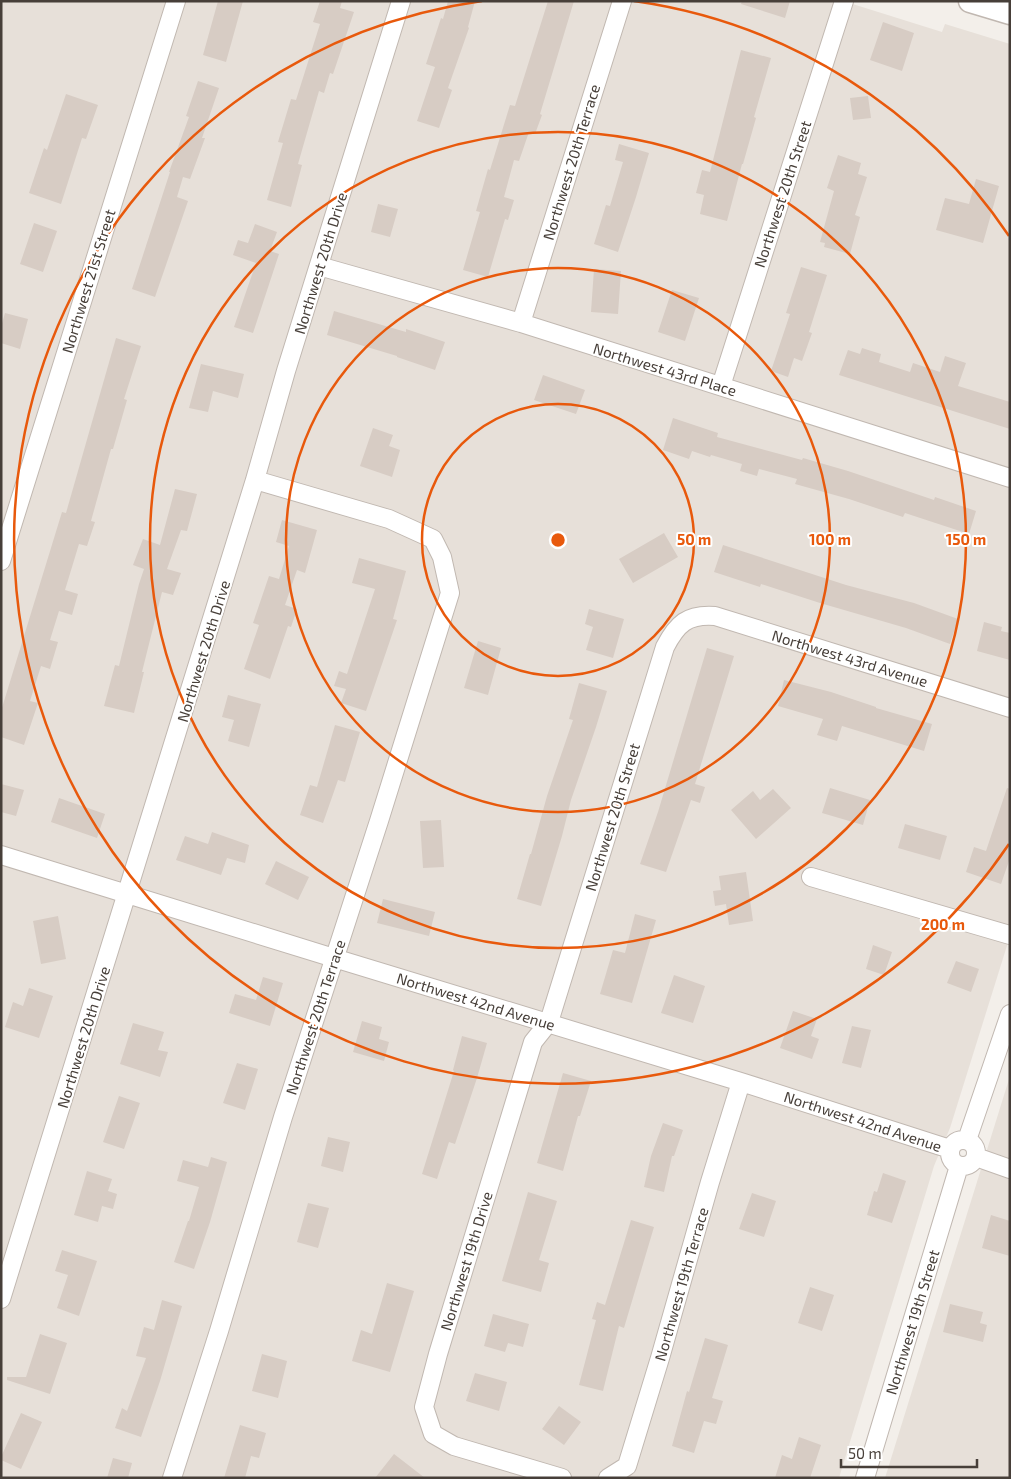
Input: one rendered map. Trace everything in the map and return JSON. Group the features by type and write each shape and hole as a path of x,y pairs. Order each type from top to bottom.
{"street":[{"name":"Northwest 21st Street","path":"1,561 176,1"},
{"name":"Northwest 20th Drive","path":"1,1299 255,480 286,371 401,1"},
{"name":"Northwest 20th Terrace","path":"521,323 622,1"},
{"name":"Northwest 20th Street","path":"721,386 844,1"},
{"path":"970,1 1010,14"},
{"name":"Northwest 43rd Place","path":"319,266 521,323 1010,478"},
{"name":"Northwest 20th Terrace","path":"172,1478 219,1331 283,1117 379,821 450,593 442,557 433,539 390,519 255,480"},
{"name":"Northwest 43rd Avenue","path":"689,619 702,615 715,616 1010,708"},
{"name":"Northwest 20th Street","path":"549,1022 665,647 674,630 689,619"},
{"name":"Northwest 42nd Avenue","path":"1,855 549,1022 950,1149"},
{"path":"810,877 1010,935"},
{"path":"967,1140 1010,1014"},
{"name":"Northwest 19th Drive","path":"549,1022 533,1042 438,1354 424,1407 433,1434 454,1446 562,1478"},
{"name":"Northwest 19th Terrace","path":"608,1478 627,1466 741,1082"},
{"path":"967,1140 975,1147 976,1157 970,1165 959,1166 951,1159 950,1149 957,1141 967,1140"},
{"path":"976,1157 1010,1169"},
{"name":"Northwest 19th Street","path":"865,1478 959,1166"}],"shaded area":[{"path":"1,1 843,1 942,32 945,24 1010,44 1010,936 950,1128 934,1166 839,1478 1,1478"},
{"path":"1010,1076 1010,1478 885,1478 948,1275"}],"building":[{"path":"218,1 243,1 226,62 203,55"},
{"path":"320,1 342,1 340,8 354,12 333,74 330,73 324,93 319,91 298,164 302,165 291,207 267,200 283,143 278,142 291,99 296,100 320,24 313,22"},
{"path":"448,1 475,1 469,28 448,88 452,90 439,128 417,121 435,67 426,64"},
{"path":"548,1 574,1 535,134 529,132 519,161 514,160 504,197 514,200 508,220 505,219 488,277 463,270 480,212 476,211 488,169 490,170 510,105 515,106"},
{"path":"742,1 790,1 785,18 741,4"},
{"path":"883,22 914,33 902,71 870,60"},
{"path":"741,50 771,58 727,221 700,214 704,195 696,193 702,170 710,172"},
{"path":"198,81 219,88 202,138 205,138 190,179 183,177 177,197 188,201 155,297 132,289 169,172 189,117 186,116"},
{"path":"66,94 98,105 86,139 82,138 61,204 29,193 44,148 47,150"},
{"path":"868,96 871,118 853,120 850,98"},
{"path":"619,144 649,153 618,252 594,244 606,205 610,206 623,162 615,160"},
{"path":"838,155 861,163 858,174 867,177 855,215 860,217 850,254 824,247 825,243 820,242 834,191 827,188"},
{"path":"976,179 999,186 983,243 936,230 945,198 969,204"},
{"path":"378,204 398,209 390,237 371,232"},
{"path":"34,223 57,231 43,272 20,264"},
{"path":"255,224 277,232 270,251 279,254 253,333 234,327 256,263 233,255 238,240 248,243"},
{"path":"801,267 827,275 809,332 812,333 802,361 794,358 788,377 771,371 790,314 786,313"},
{"path":"594,269 621,271 618,314 591,312"},
{"path":"672,290 699,298 685,341 658,332"},
{"path":"334,311 406,332 406,329 445,342 435,370 397,356 327,335"},
{"path":"5,313 28,319 20,349 1,343 1,327"},
{"path":"116,338 141,346 124,399 127,400 91,521 95,522 87,546 79,544 65,590 78,594 72,615 59,611 50,640 58,642 50,669 41,666 30,701 38,703 24,745 1,737 1,711 62,512 66,513"},
{"path":"862,348 881,354 879,362 910,372 913,363 940,372 945,356 966,363 958,386 1010,402 1010,429 839,375 848,350 860,354"},
{"path":"201,364 244,374 238,398 213,391 208,412 189,408"},
{"path":"543,375 585,390 576,414 534,400"},
{"path":"673,418 718,433 717,437 802,460 803,458 934,500 935,497 976,511 969,534 905,513 903,517 795,484 797,479 759,469 757,476 740,471 742,464 711,455 710,457 692,451 689,459 663,450"},
{"path":"373,428 393,435 389,446 400,450 392,477 360,466"},
{"path":"175,489 197,494 187,531 181,530 167,569 181,573 173,595 162,592 134,713 104,706 115,665 119,666 144,569 133,565 143,539 160,545"},
{"path":"282,520 317,530 305,573 297,570 285,605 297,609 291,627 288,626 270,679 244,669 259,625 253,623 269,576 279,579 289,546 276,542"},
{"path":"664,533 678,557 633,583 619,559"},
{"path":"723,545 846,585 914,603 958,619 950,644 906,628 761,584 760,587 714,572"},
{"path":"359,558 406,571 393,619 397,620 366,711 341,703 346,689 334,686 339,671 347,674 375,589 352,583"},
{"path":"589,609 624,619 613,658 586,650 593,627 585,624"},
{"path":"984,622 1002,627 1001,631 1010,633 1010,660 977,651"},
{"path":"478,641 501,648 488,695 464,688"},
{"path":"707,648 734,656 695,784 705,787 700,803 691,800 666,872 640,864 658,812"},
{"path":"784,680 831,692 876,708 932,724 924,751 842,726 837,741 817,735 823,719 778,706"},
{"path":"579,683 607,691 571,800 541,906 517,899 547,796 573,720 569,719"},
{"path":"228,695 261,704 249,747 228,741 234,720 222,717"},
{"path":"335,725 360,732 345,782 338,780 323,823 300,815 310,785 317,787"},
{"path":"1,784 24,790 16,816 1,812"},
{"path":"830,788 870,800 863,825 822,813"},
{"path":"1007,788 1010,789 1010,858 1001,884 966,872 974,847 986,851"},
{"path":"773,789 791,808 756,839 731,810 753,791 760,800"},
{"path":"59,798 105,814 97,838 51,822"},
{"path":"441,820 444,867 423,868 420,821"},
{"path":"905,824 947,836 940,860 898,848"},
{"path":"212,832 249,845 245,863 227,858 221,875 176,860 185,836 208,844"},
{"path":"276,861 309,877 298,900 265,884"},
{"path":"746,872 753,921 729,925 726,904 715,906 713,891 721,890 719,876"},
{"path":"383,899 435,912 429,936 377,923"},
{"path":"635,914 656,920 632,1003 600,994 613,950 625,953"},
{"path":"58,916 66,959 41,964 33,921"},
{"path":"873,945 892,952 884,975 866,969"},
{"path":"956,961 979,969 971,992 947,983"},
{"path":"674,975 705,986 693,1023 661,1013"},
{"path":"263,977 283,983 270,1026 229,1013 235,994 256,1000"},
{"path":"29,988 53,996 39,1038 5,1027 13,1002 23,1006"},
{"path":"793,1011 817,1019 811,1036 819,1039 812,1059 780,1048"},
{"path":"362,1021 382,1027 379,1039 389,1042 384,1061 353,1052"},
{"path":"133,1023 164,1032 158,1050 168,1052 160,1077 120,1064"},
{"path":"852,1026 871,1030 861,1068 842,1063"},
{"path":"462,1036 487,1043 455,1144 449,1142 437,1179 422,1174 454,1071"},
{"path":"237,1063 258,1069 245,1110 223,1103"},
{"path":"563,1073 591,1081 580,1116 578,1116 563,1171 537,1163"},
{"path":"119,1096 140,1103 124,1149 103,1142"},
{"path":"663,1123 683,1130 674,1156 672,1156 664,1192 644,1187 651,1156"},
{"path":"328,1137 350,1142 343,1172 321,1166"},
{"path":"211,1157 227,1162 194,1269 174,1262 199,1187 177,1181 183,1160 208,1167"},
{"path":"87,1171 112,1179 108,1191 117,1194 113,1209 102,1206 98,1222 74,1215"},
{"path":"883,1173 906,1181 892,1223 867,1215 874,1191 877,1192"},
{"path":"528,1192 557,1201 539,1260 549,1263 541,1292 502,1281"},
{"path":"752,1193 776,1201 764,1237 739,1229"},
{"path":"308,1203 329,1208 318,1248 297,1242"},
{"path":"991,1215 1010,1221 1010,1256 982,1248"},
{"path":"631,1220 654,1227 624,1328 619,1326 603,1391 579,1385 596,1320 592,1319 597,1302 605,1305"},
{"path":"62,1250 97,1261 79,1316 57,1308 68,1275 55,1271"},
{"path":"387,1283 414,1291 390,1372 352,1361 361,1330 372,1334"},
{"path":"810,1287 834,1295 822,1331 798,1323"},
{"path":"162,1300 182,1306 141,1437 115,1428 122,1408 127,1411 146,1358 136,1356 144,1327 154,1330"},
{"path":"950,1304 983,1312 980,1323 987,1325 983,1342 943,1332"},
{"path":"493,1314 529,1324 523,1347 508,1343 505,1352 484,1346"},
{"path":"40,1334 67,1343 50,1394 7,1380 7,1377 26,1377"},
{"path":"705,1338 728,1345 712,1398 723,1401 716,1424 704,1421 694,1453 672,1446 687,1391 689,1392"},
{"path":"262,1354 287,1361 278,1398 252,1391"},
{"path":"475,1373 507,1382 499,1411 466,1401"},
{"path":"559,1406 581,1422 564,1445 542,1429"},
{"path":"21,1413 42,1422 21,1469 1,1460 1,1457"},
{"path":"240,1425 266,1433 259,1458 251,1456 245,1478 224,1478"},
{"path":"799,1437 821,1445 810,1478 775,1478 782,1455 792,1459"},
{"path":"394,1454 425,1478 375,1478"},
{"path":"113,1458 132,1463 128,1478 107,1478"}]}
